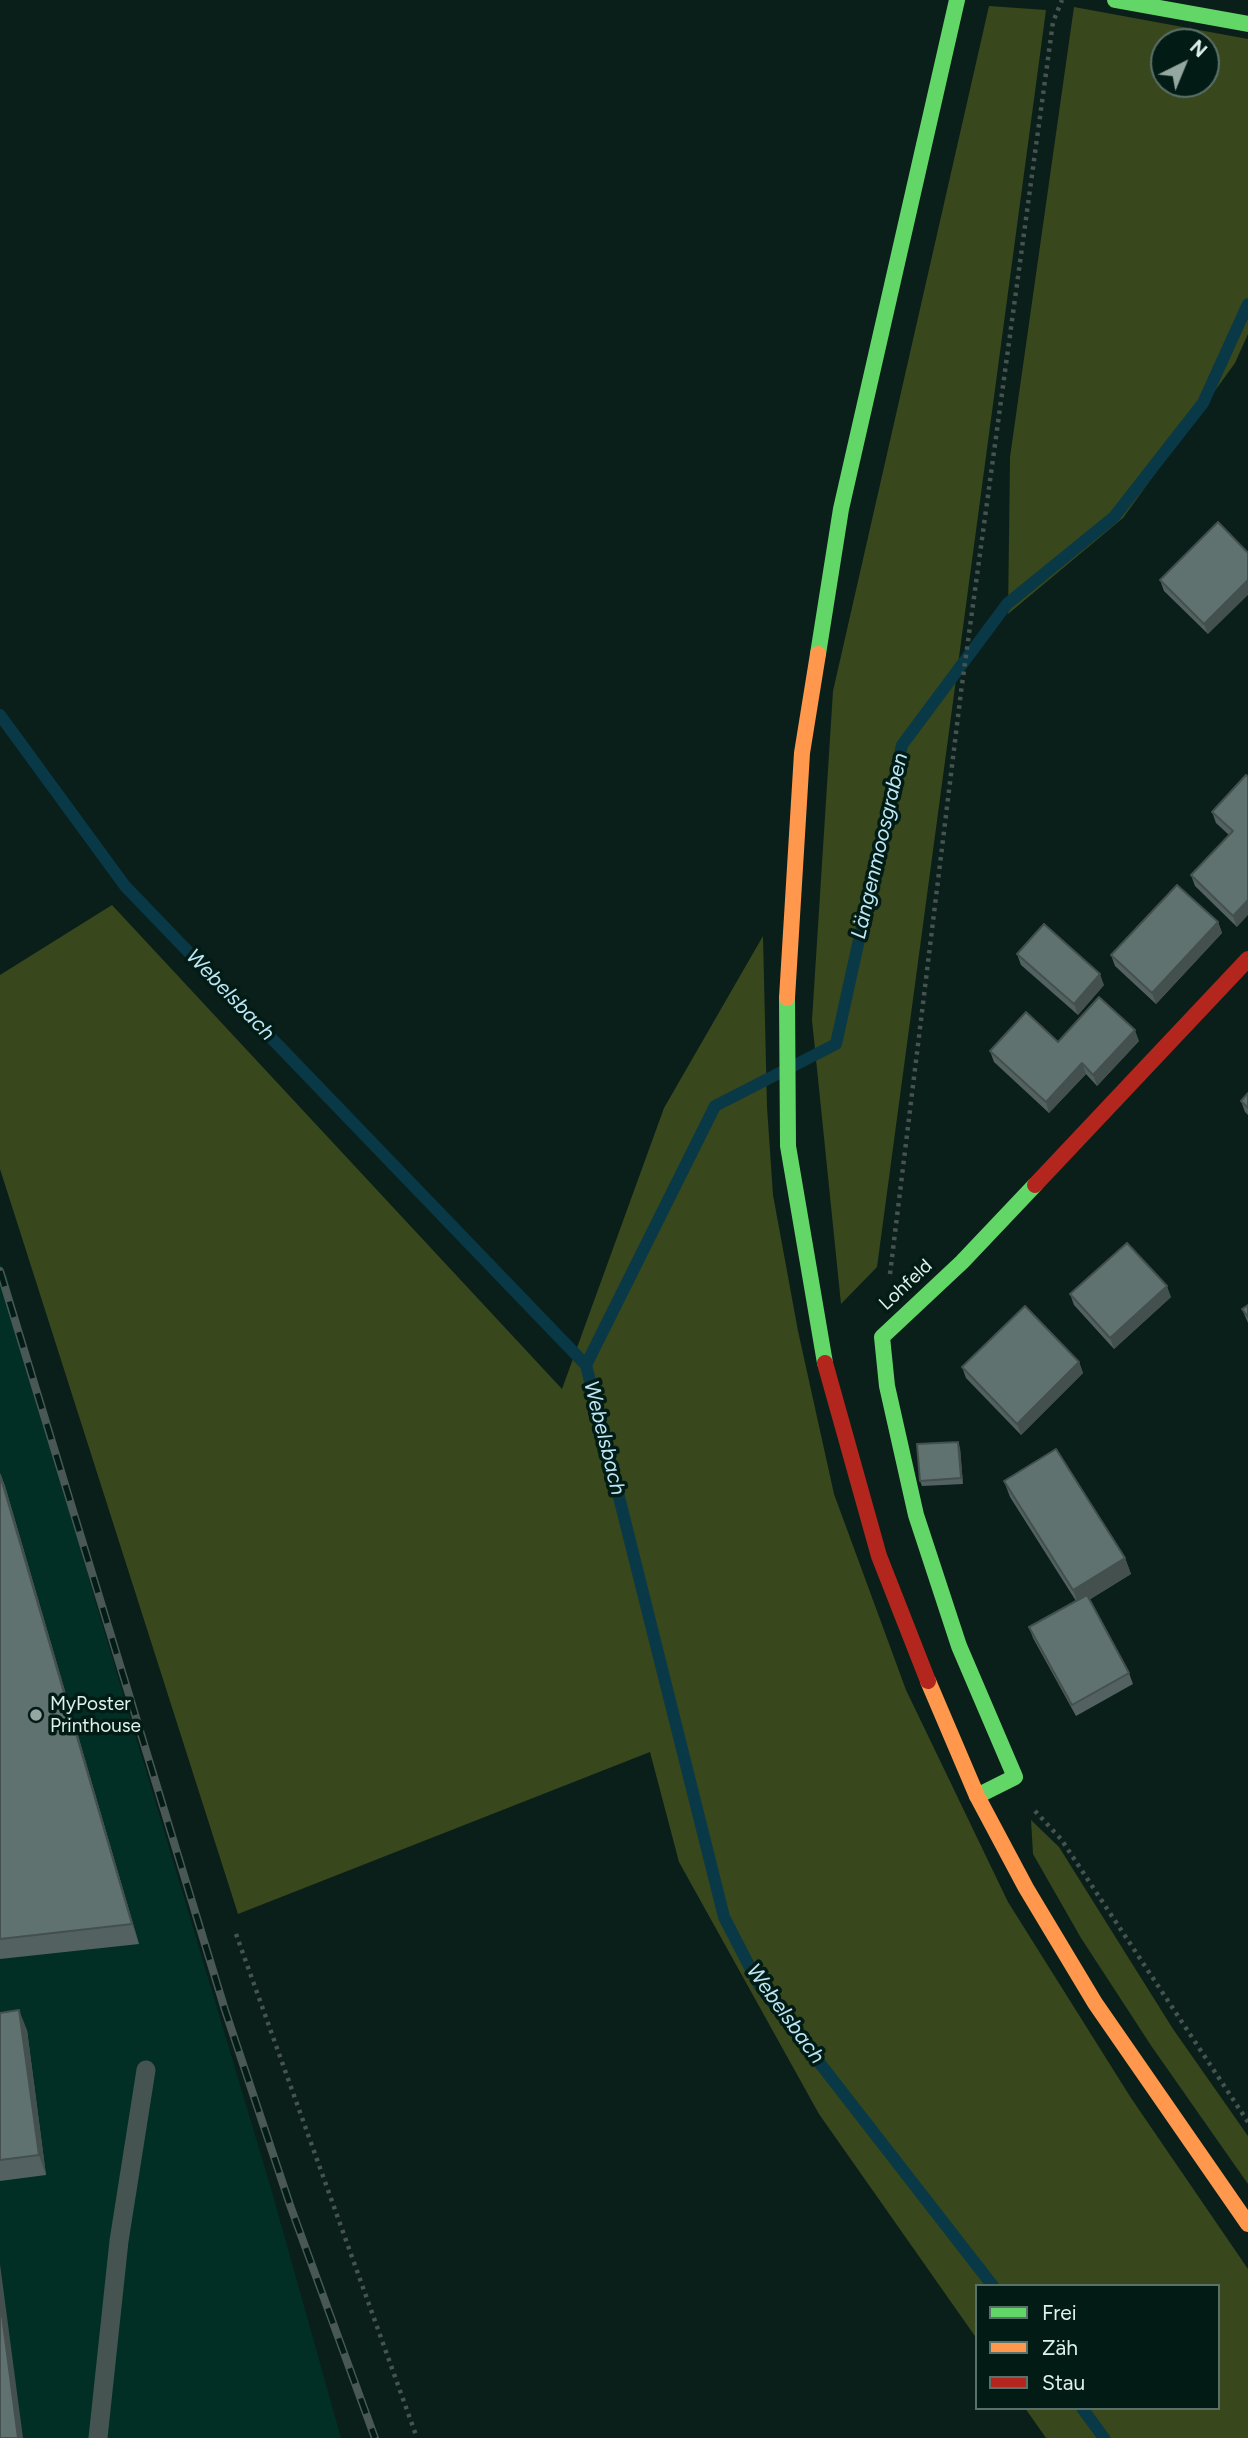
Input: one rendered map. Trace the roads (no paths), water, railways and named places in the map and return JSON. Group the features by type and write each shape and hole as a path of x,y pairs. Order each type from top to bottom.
{"main road":[{"path":"957,0 838,523 798,784 786,1042 788,1146 816,1321 832,1395 879,1556 908,1635 977,1796 1026,1888 1094,2003 1248,2224"},
{"path":"1115,0 1248,24"},
{"name":"Lohfeld","path":"977,1796 1015,1777 959,1646 916,1515 887,1386 882,1337 962,1262 1248,959"}],"lane":[{"path":"98,2438 119,2241 146,2070"}],"waterway":[{"name":"Längenmoosgraben","path":"586,1365 715,1106 836,1044 902,745 1007,604 1114,517 1203,403 1248,304"},
{"name":"Webelsbach","path":"0,715 125,886 586,1365 724,1917 759,1985 991,2284"},
{"name":"Webelsbach","path":"1083,2410 1104,2438"}],"railway":[{"path":"0,1271 225,2010 290,2205 375,2438"}],"place":[{"name":"MyPoster Printhouse","path":"36,1715"}]}
